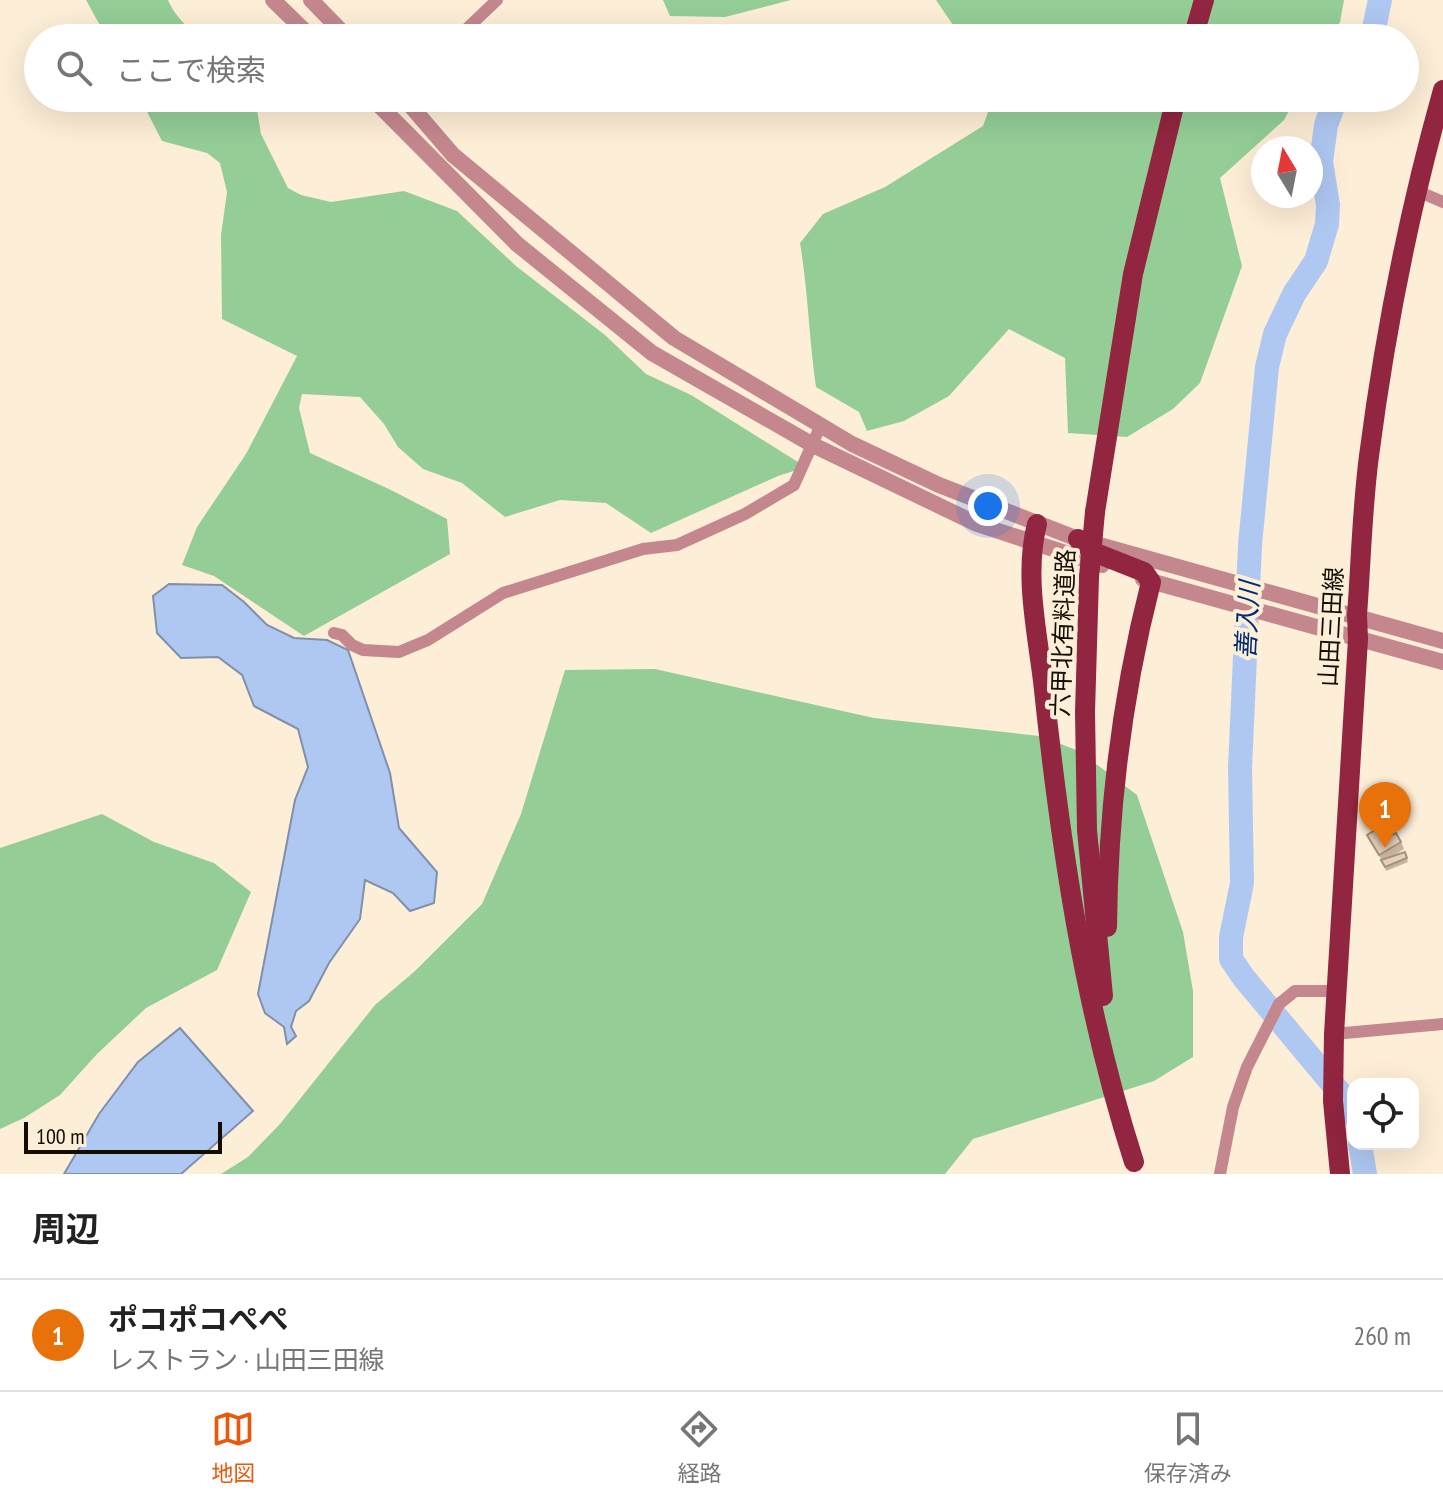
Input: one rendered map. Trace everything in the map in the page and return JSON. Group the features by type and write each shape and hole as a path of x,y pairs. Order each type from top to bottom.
{"main road":[{"path":"1197,24 1204,0"},
{"name":"山田三田線","path":"1340,1174 1333,1101 1334,1034 1357,615 1370,445 1392,297 1415,190 1443,90"},
{"name":"六甲北有料道路","path":"1135,1168 1105,1011 1087,830 1085,712 1089,577 1095,512 1133,274 1173,112"},
{"path":"1034,534 1033,589 1060,828 1114,1100 1135,1168"},
{"path":"1078,539 1096,553 1144,572 1151,582 1138,630 1110,818 1105,1011"}],"street":[{"path":"273,0 298,24"},
{"path":"311,0 334,24"},
{"path":"472,24 497,0"},
{"path":"386,112 517,244 652,353 813,445 977,524 1078,539 1443,641"},
{"path":"416,112 453,155 674,338 820,427 1034,534 1151,582 1443,662"},
{"path":"1415,190 1443,202"},
{"path":"334,633 363,650 399,652 428,640 503,593 643,549 677,545 745,514 794,485 820,427"},
{"path":"1220,1174 1233,1107 1247,1067 1279,1004 1295,991 1336,991"},
{"path":"1334,1034 1443,1024"}],"green space":[{"path":"86,0 168,0 186,24 99,24"},
{"path":"663,0 791,0 725,17 670,16"},
{"path":"936,0 1344,0 1339,24 952,24"},
{"path":"147,112 257,112 261,134 288,188 301,195 331,202 404,191 457,211 516,266 605,335 646,374 691,395 806,467 778,476 651,533 606,503 560,500 505,517 462,483 423,469 398,447 384,424 360,397 302,394 299,408 310,453 447,519 450,554 304,636 214,576 182,565 197,527 246,454 297,356 222,319 221,235 227,192 220,163 207,153 162,141"},
{"path":"988,112 1288,112 1266,136 1251,136 1251,150 1220,178 1242,266 1200,383 1173,409 1127,437 1068,433 1065,358 1009,329 949,396 904,421 867,431 859,412 816,387 800,243 823,214 885,187 983,126"},
{"path":"655,669 874,718 1040,736 1079,751 1137,795 1183,932 1193,991 1193,1057 1154,1081 973,1139 945,1174 221,1174 248,1157 280,1124 375,1005 415,971 482,904 521,814 565,670"},
{"path":"102,814 154,842 214,863 251,892 217,970 146,1008 97,1054 60,1095 0,1129 0,848"}],"water":[{"path":"169,584 222,585 267,625 294,638 327,640 348,650 390,773 399,828 437,872 434,903 410,911 393,893 365,880 360,919 329,963 309,1001 296,1011 291,1027 296,1036 287,1044 284,1027 265,1013 258,994 295,800 308,767 298,729 254,706 242,675 218,657 181,658 157,633 153,596"},
{"path":"180,1028 253,1111 181,1174 64,1174 99,1114 138,1062"}],"building":[{"path":"1385,824 1401,842 1379,855 1367,835"},
{"path":"1405,852 1407,858 1385,867 1381,860"}],"waterway":[{"name":"善入川","path":"1375,24 1380,0"},
{"name":"善入川","path":"1331,112 1321,162 1328,205 1327,224 1316,261 1294,294 1275,334 1267,367 1250,545 1240,768 1242,883 1231,937 1231,959 1347,1103"},
{"name":"善入川","path":"1361,1150 1365,1174"}],"place":[{"name":"ポコポコぺぺ","path":"1385,848"}]}
